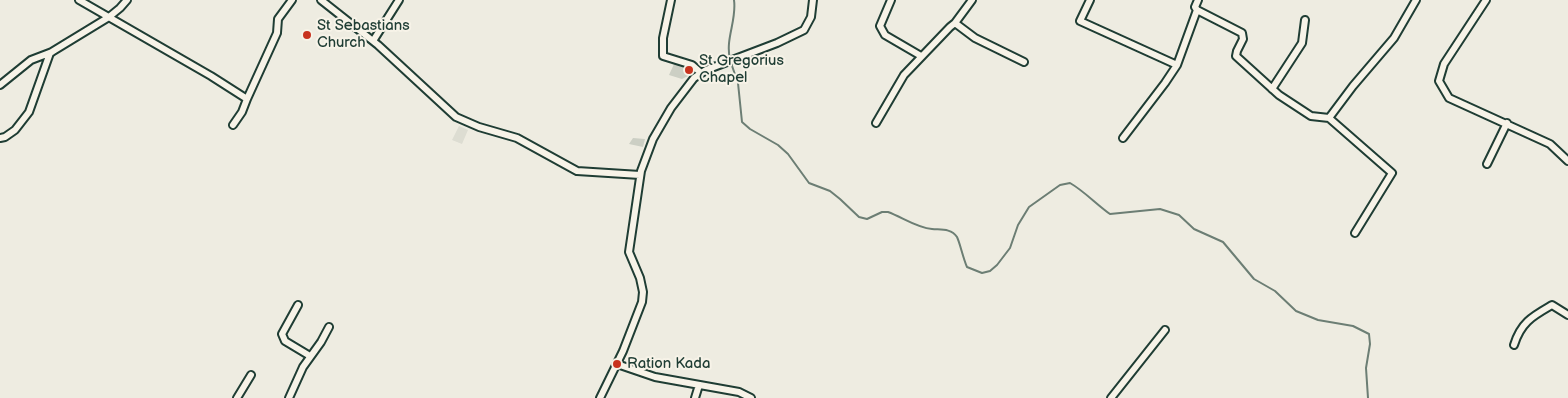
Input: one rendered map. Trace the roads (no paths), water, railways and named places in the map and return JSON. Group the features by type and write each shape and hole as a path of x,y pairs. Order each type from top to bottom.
{"street":[{"path":"80,0 212,76 247,99"},
{"path":"0,85 31,60 53,51 109,17 127,0"},
{"path":"233,124 242,112 277,33 278,19 292,0"},
{"path":"321,0 373,41 456,117 479,127 517,138 577,171 640,175"},
{"path":"373,41 400,0"},
{"path":"671,0 663,38 663,56 692,66 701,73"},
{"path":"600,398 623,351 642,302 643,292 640,278 629,252 640,175 653,139 686,86 701,73 787,39 804,30 811,17 813,0"},
{"path":"891,0 880,26 885,35 921,56"},
{"path":"876,123 904,75 950,27 956,24 972,0"},
{"path":"1090,0 1080,21 1177,65"},
{"path":"1123,138 1177,65 1197,10 1195,7 1198,0"},
{"path":"1329,118 1353,86 1394,38 1416,0"},
{"path":"1486,0 1444,64 1439,81 1449,98 1550,144 1568,161"},
{"path":"1197,10 1242,33 1243,39 1236,56 1272,89 1312,116 1329,118 1392,173 1356,233"},
{"path":"1272,89 1302,43 1305,20"},
{"path":"956,24 975,38 1024,62"},
{"path":"0,138 5,137 14,130 29,112 50,53 53,51"},
{"path":"1488,164 1507,124"},
{"path":"298,305 282,334 285,341 310,356"},
{"path":"1514,345 1518,333 1528,319 1552,305 1568,315"},
{"path":"289,398 310,356 329,327"},
{"path":"1111,398 1165,330"},
{"path":"617,364 655,376 739,392 751,398"},
{"path":"237,398 250,375"},
{"path":"695,398 699,385"}],"waterway":[{"path":"730,59 729,44 734,15 734,0"},
{"path":"731,63 738,83 742,122 750,129 778,145 788,154 809,183 830,191 859,217 867,219 882,212 888,212 921,227 952,232 957,237 967,267 982,273 990,271 997,265 1010,248 1018,225 1029,207 1060,185 1070,183 1110,214 1160,209 1179,215 1194,229 1223,242 1254,279 1275,291 1296,311 1318,320 1353,326 1369,334 1370,344 1366,368 1368,398"}],"place":[{"name":"St Sebastians Church","path":"307,35"},
{"name":"St Gregorius Chapel","path":"689,70"},
{"name":"Ration Kada","path":"617,364"}]}
